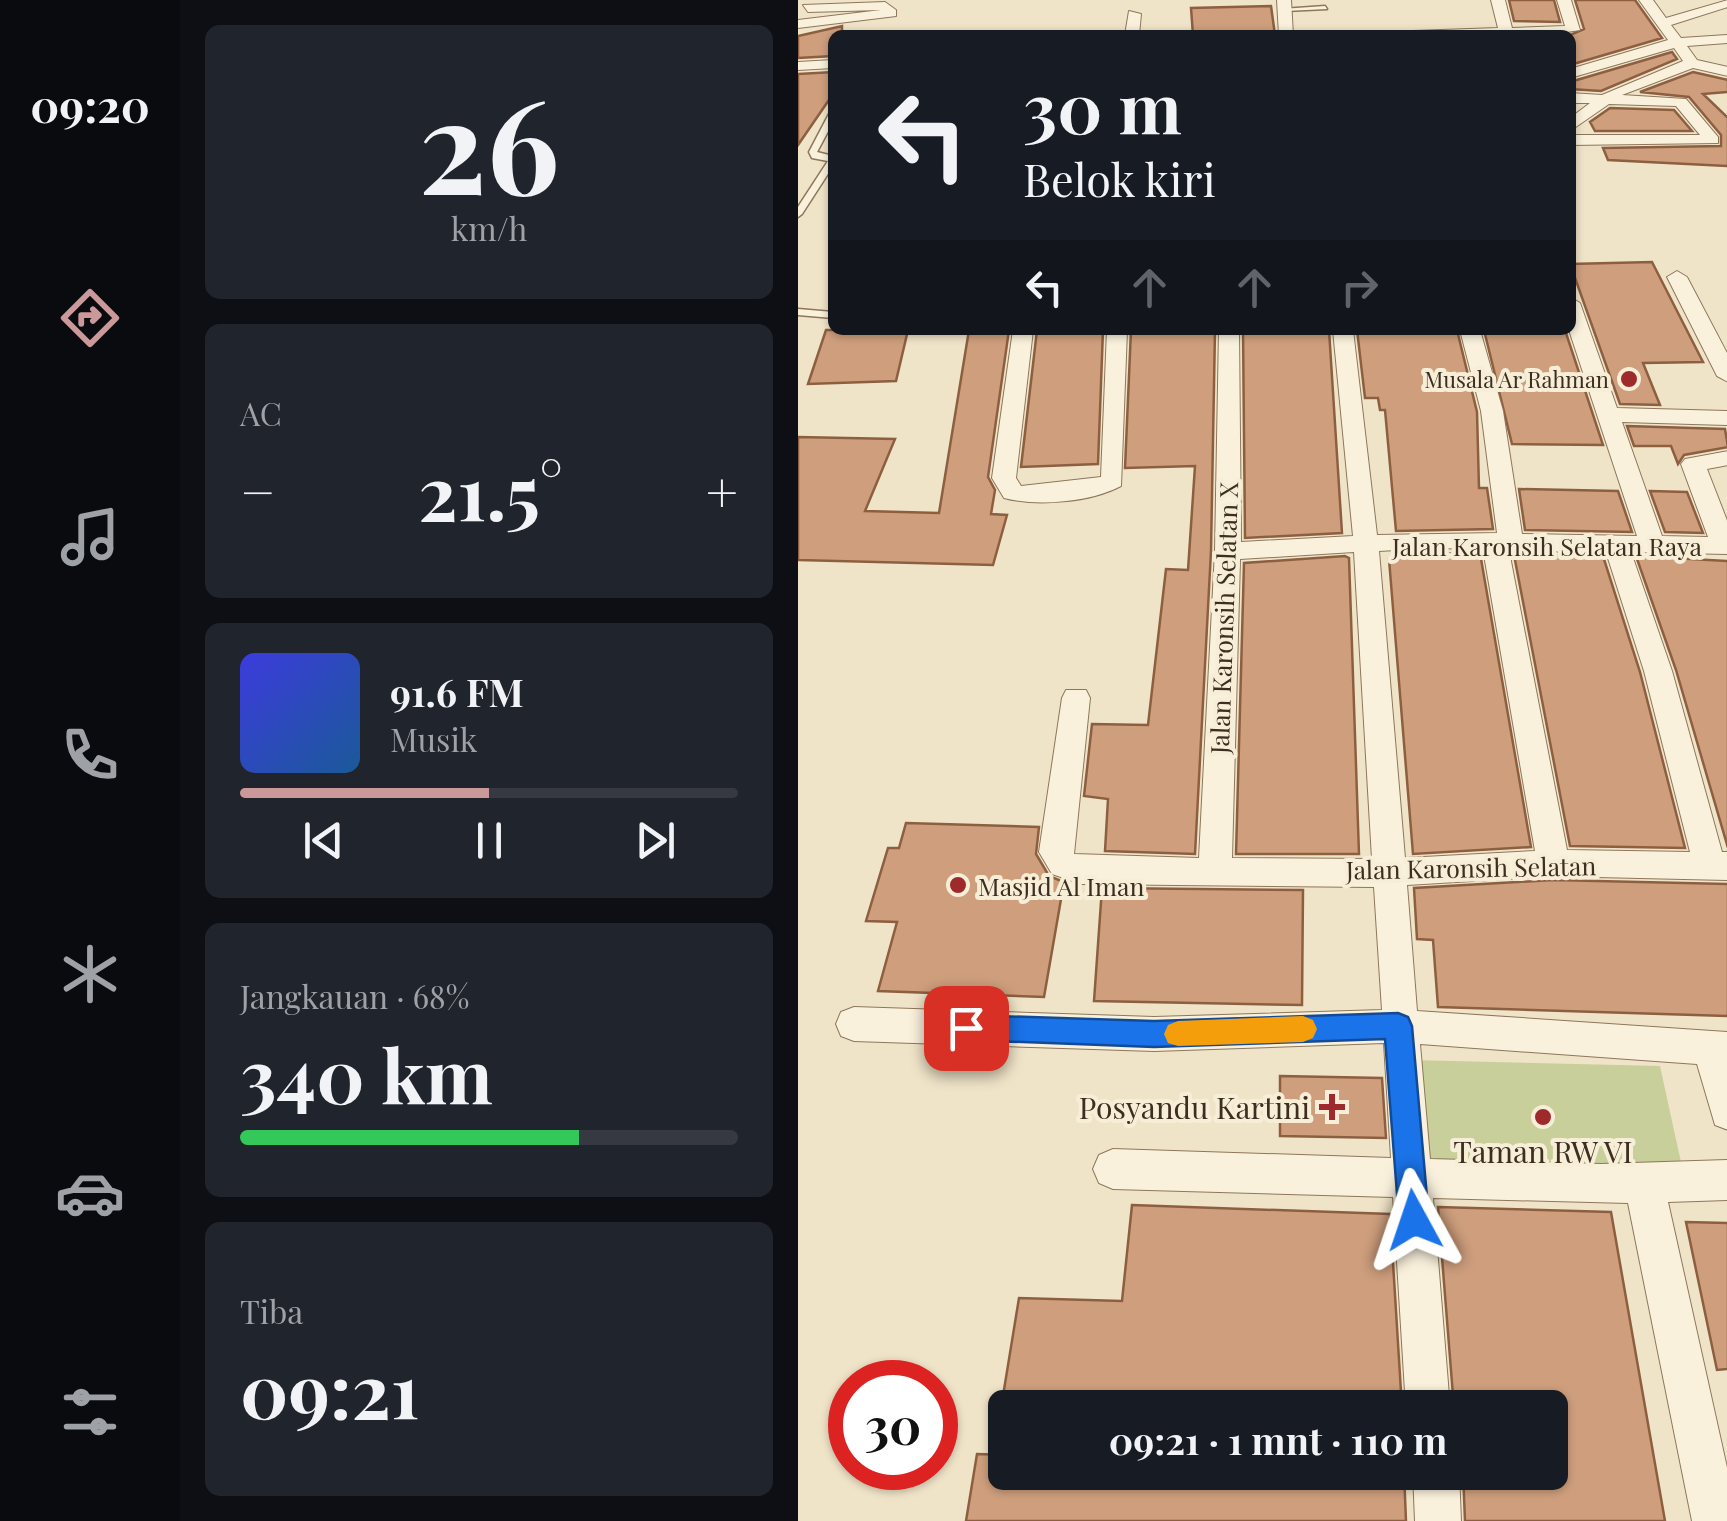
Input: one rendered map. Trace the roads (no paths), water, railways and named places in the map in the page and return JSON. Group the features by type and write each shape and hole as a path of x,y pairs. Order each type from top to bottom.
{"street":[{"path":"1498,0 1506,30"},
{"path":"1564,0 1573,30"},
{"path":"1646,0 1692,64"},
{"path":"1679,0 1701,11"},
{"path":"1664,23 1728,2"},
{"path":"808,8 871,4 885,6 891,13 842,30"},
{"path":"1284,4 1286,30"},
{"path":"1132,30 1134,14"},
{"path":"801,44 828,35"},
{"path":"1576,72 1676,43 1728,39"},
{"path":"801,44 828,61"},
{"path":"1576,122 1639,81 1692,64 1728,72"},
{"path":"798,74 828,72"},
{"path":"1576,98 1681,102 1712,140 1576,140"},
{"path":"1677,277 1728,376"},
{"path":"1576,320 1652,543"},
{"path":"1022,335 1004,478 1013,492 1020,494 1097,489 1113,481 1117,335"},
{"name":"Jalan Karonsih Selatan X","path":"1215,869 1228,550 1229,335"},
{"path":"1344,335 1366,545"},
{"path":"1471,335 1492,411 1503,543 1553,863"},
{"path":"1608,415 1728,418"},
{"path":"1726,546 1693,464 1728,458"},
{"name":"Jalan Karonsih Selatan Raya","path":"1228,550 1430,540 1726,546"},
{"path":"1615,542 1719,867"},
{"name":"Jalan Karonsih Selatan Raya","path":"1366,545 1427,1390"},
{"name":"Jalan Karonsih Selatan","path":"1076,698 1055,852 1063,864 1081,870 1387,872 1553,863 1719,867"},
{"path":"854,1024 1154,1034 1398,1026 1719,1048 1727,1109"},
{"path":"1113,1169 1644,1184 1728,1180"},
{"path":"1644,1184 1715,1521"},
{"path":"1437,1490 1438,1521"}],"lane":[{"path":"1284,4 1325,8"},
{"path":"828,123 812,152 828,158"},
{"path":"798,214 828,167"},
{"path":"798,312 828,314"}],"place":[{"name":"Musala Ar Rahman","path":"1629,379"},
{"name":"Masjid Al Iman","path":"958,885"},
{"name":"Posyandu Kartini","path":"1332,1107"},
{"name":"Taman RW VI","path":"1543,1117"}]}
